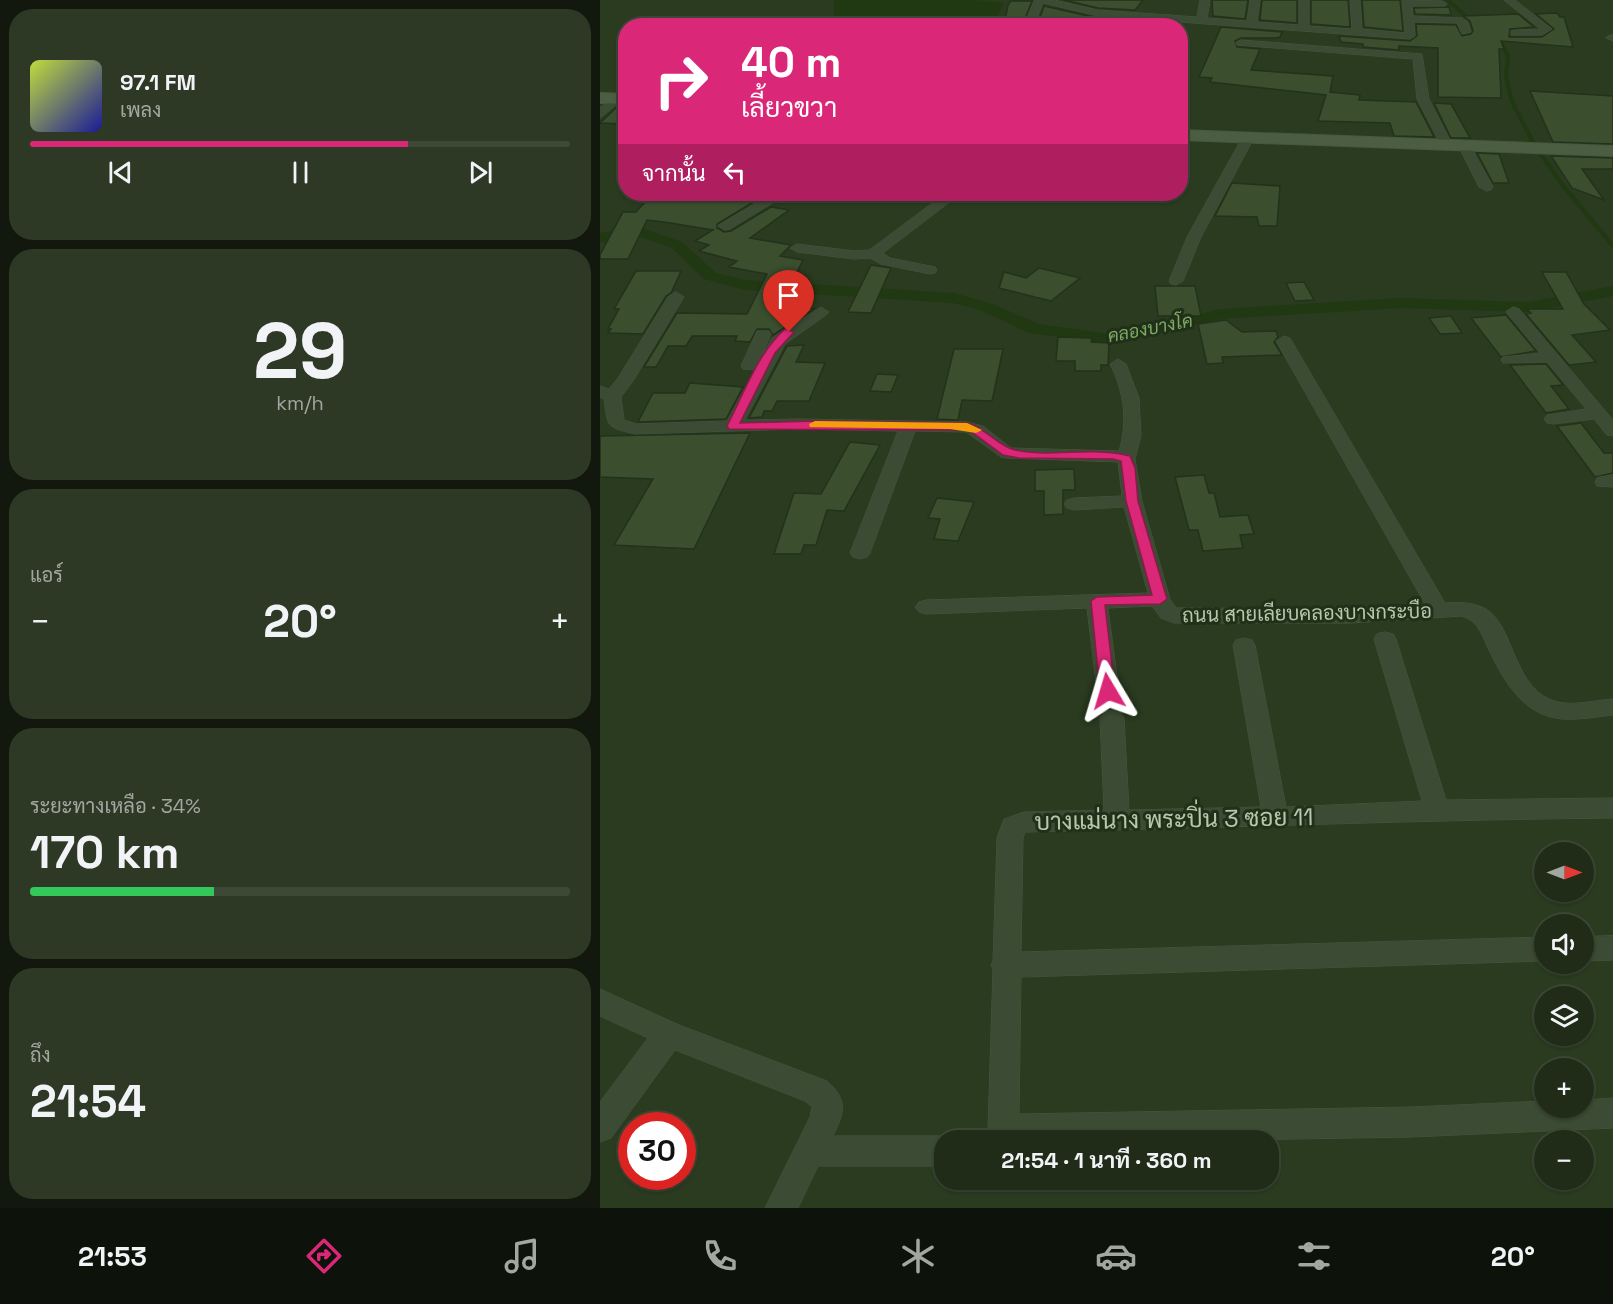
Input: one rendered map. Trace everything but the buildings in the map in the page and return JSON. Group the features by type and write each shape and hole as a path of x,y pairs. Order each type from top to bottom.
{"street":[{"path":"1096,18 1104,0"},
{"path":"1201,21 1205,0"},
{"path":"1252,24 1255,0"},
{"path":"1304,0 1304,28"},
{"path":"1354,0 1357,32"},
{"path":"1509,0 1547,29 1542,32 1515,33"},
{"path":"1034,18 1045,1 1098,13 1150,13 1182,18"},
{"path":"1188,19 1410,36 1408,2 1442,4"},
{"path":"1410,19 1458,20 1463,22 1466,32"},
{"path":"1241,44 1418,56 1423,99 1486,187"},
{"path":"600,114 614,99"},
{"path":"1188,135 1613,151"},
{"path":"1176,281 1194,237 1248,138"},
{"path":"725,226 768,201"},
{"path":"873,254 944,201"},
{"path":"796,248 854,255 873,254 886,261 930,270"},
{"path":"676,297 625,381 606,393 616,423 624,427 909,425 967,427 977,430 1007,453 1113,455 1126,459"},
{"path":"725,426 778,341 821,312"},
{"path":"1514,312 1613,431"},
{"path":"725,426 763,334"},
{"path":"1284,341 1439,610"},
{"path":"1509,360 1552,357"},
{"name":"ถนน สายเลียบคลองบางกระบือ","path":"1118,364 1126,378 1131,401 1131,445 1126,459 1132,501 1163,610 1174,616 1350,616 1462,609 1478,614 1487,622 1523,691 1537,704 1558,711 1613,707"},
{"path":"1553,418 1598,413"},
{"path":"860,553 909,425"},
{"path":"1074,504 1132,501"},
{"path":"926,607 1160,599"},
{"path":"1097,601 1108,691"},
{"path":"1385,639 1437,810"},
{"path":"1244,645 1275,816"},
{"path":"1112,718 1117,821"},
{"name":"บางแม่นาง พระปิ่น 3 ซอย 11","path":"1001,1130 1010,838 1014,826 1023,822 1437,810 1613,808"},
{"path":"1594,949 1613,948"},
{"path":"1005,965 1323,954 1534,950"},
{"path":"600,1002 669,1034 816,1091 828,1102 825,1119 781,1208"},
{"path":"600,1127 669,1034"},
{"path":"1159,1130 1613,1113"},
{"path":"808,1151 934,1151"}],"shaded area":[{"path":"834,0 972,0 1004,3 996,18 834,18"}],"waterway":[{"path":"1448,0 1477,26"},
{"path":"1498,36 1508,56 1506,77 1512,102 1532,140"},
{"path":"1531,139 1561,183 1613,246"},
{"name":"คลองบางโค","path":"600,238 639,231 677,245 710,276 745,285 954,298 986,307 1035,329 1109,339 1221,314 1400,303 1529,307 1613,291"}],"slow traffic":[{"path":"815,424 950,426 976,430"}],"route":[{"path":"789,332 778,341 770,353 733,426 816,424 967,427 977,430 1007,453 1113,455 1126,459 1132,501 1160,599 1097,601 1108,691"}]}
